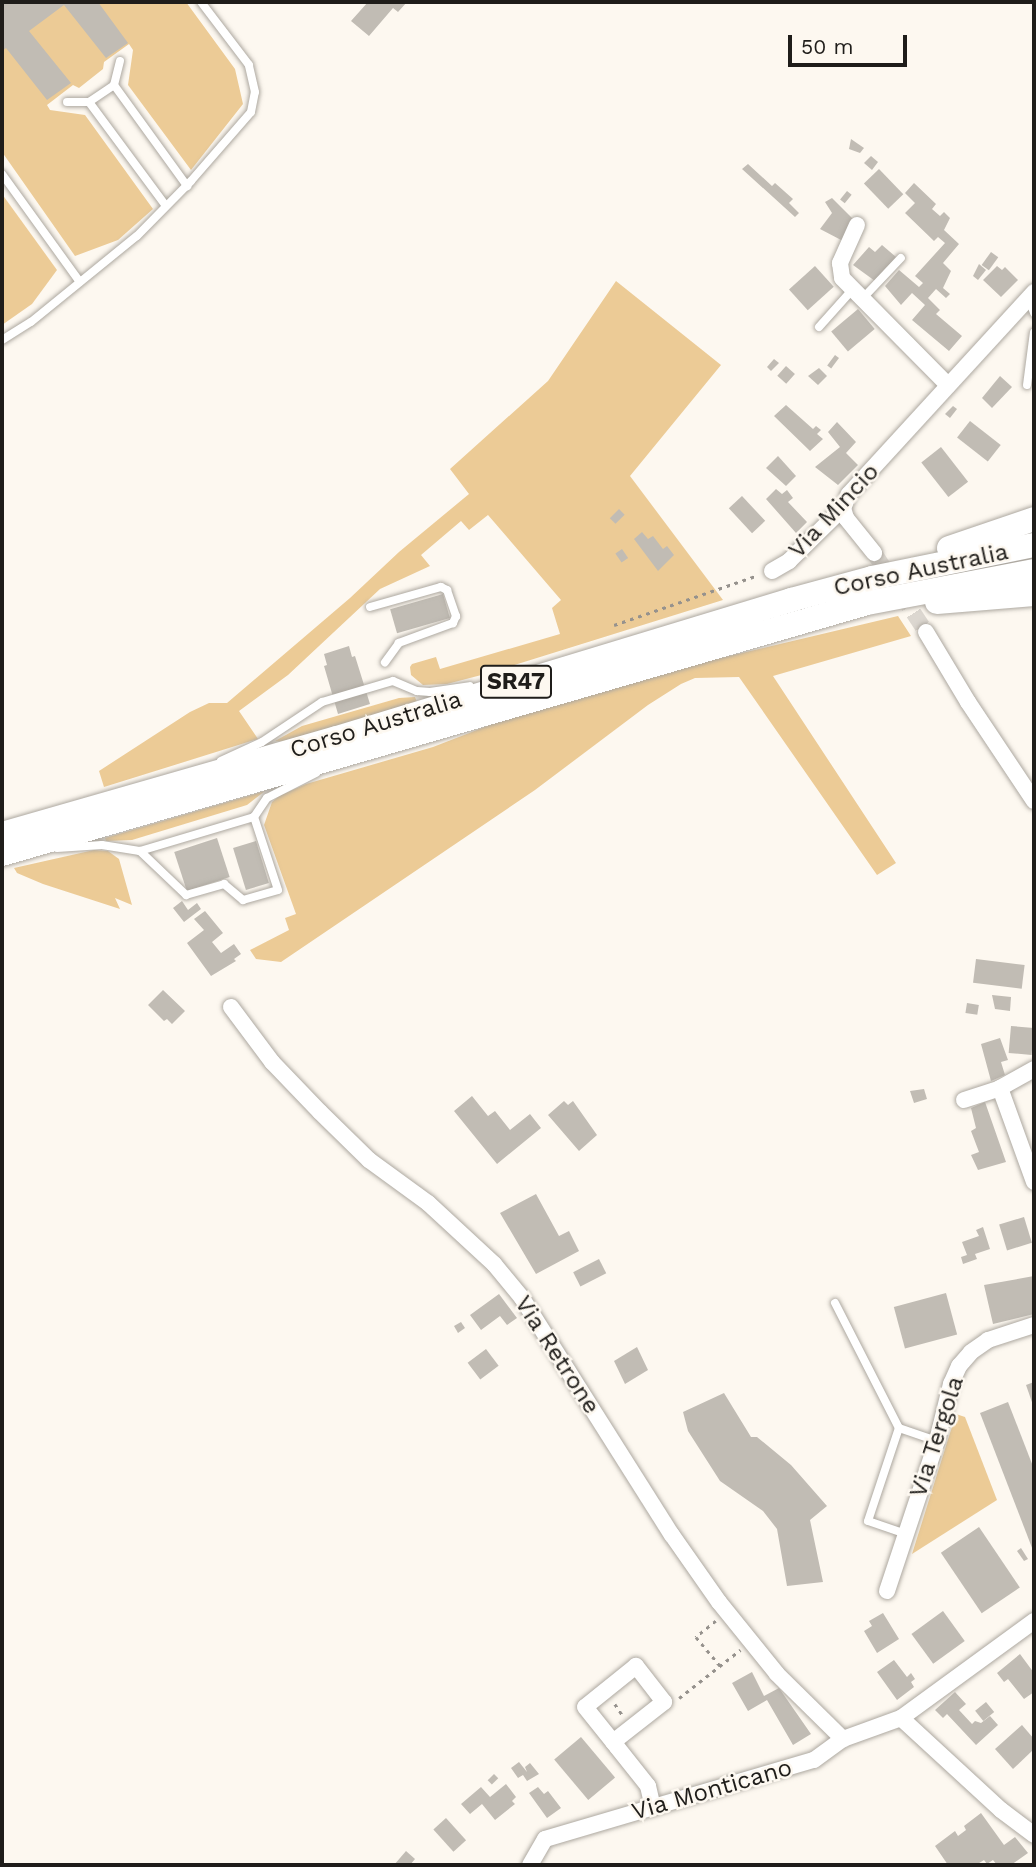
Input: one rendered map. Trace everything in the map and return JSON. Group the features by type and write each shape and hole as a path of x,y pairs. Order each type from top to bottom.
{"highway":[{"name":"SR47","path":"873,566 924,555 1034,519"},
{"name":"Corso Australia","path":"2,834 519,681 873,566 1034,545"},
{"name":"Corso Australia","path":"12,851 791,624 914,592 1034,570"},
{"name":"SR47","path":"791,624 956,600 1034,594"}],"street":[{"path":"856,225 840,263 842,278 948,386"},
{"name":"Via Mincio","path":"772,571 789,561 843,508 849,494 948,386 1032,301"},
{"path":"843,508 873,566"},
{"path":"926,632 1034,801"},
{"name":"Via Retrone","path":"231,1007 272,1062 369,1160 428,1203 494,1264 522,1298 664,1524 719,1602 777,1674 842,1739"},
{"path":"964,1100 1000,1088 1034,1069"},
{"path":"1000,1088 1034,1182"},
{"name":"Via Tergola","path":"887,1591 937,1441 951,1384 959,1366 971,1352 988,1340 1034,1325"},
{"path":"1034,1621 901,1718 1001,1810 1034,1835"},
{"path":"613,1742 664,1702 636,1666 585,1707 648,1786 653,1807"},
{"name":"Via Monticano","path":"530,1865 545,1839 814,1760 842,1739 901,1718"}],"lane":[{"path":"2,340 31,323 136,236 187,186 251,111 255,92 248,65 201,2"},
{"path":"67,102 89,102 114,85 120,61"},
{"path":"114,85 187,186"},
{"path":"89,102 166,206"},
{"path":"2,174 80,282"},
{"path":"819,327 901,258"},
{"path":"1027,384 1034,332"},
{"path":"370,607 441,587 447,590 456,616 453,623 399,643 385,662"},
{"path":"191,779 227,757 262,741 322,702 393,681 417,691 430,692 519,681"},
{"path":"12,851 102,845 140,851 254,817 267,798 309,778 337,758"},
{"path":"140,851 186,895 224,884 243,900 278,890 254,817"},
{"path":"835,1303 899,1428 937,1441"},
{"path":"899,1428 868,1521 906,1534"}],"path":[{"name":"Via Mincio","path":"614,625 772,571"},
{"path":"720,1666 696,1637 721,1617"},
{"path":"664,1702 672,1703 745,1646"},
{"path":"605,1691 625,1718 632,1713"}],"shaded area":[{"path":"2,2 186,2 235,69 243,104 191,170 128,85 133,50 129,44 104,62 103,69 79,88 73,85 47,105 50,110 85,115 153,209 118,240 75,256 2,152"},
{"path":"2,194 57,270 32,304 2,325"},
{"path":"616,281 721,365 630,476 723,600 489,673 447,684 423,685 411,675 412,664 436,657 440,669 560,634 552,608 561,600 488,515 469,530 461,521 421,555 430,566 380,589 288,675 239,711 258,739 104,787 99,771 190,712 209,703 227,703 469,494 450,469 548,381"},
{"path":"898,616 911,636 773,676 896,863 877,875 739,677 695,678 648,705 535,790 281,962 256,959 250,950 289,930 285,918 296,914 264,825 272,802 279,796 306,784 433,747 495,723 662,672"},
{"path":"415,697 417,702 284,742 275,741 302,726 399,698"},
{"path":"265,791 247,805 132,840 106,841 105,838"},
{"path":"94,850 108,851 119,859 132,905 115,898 120,909 43,884 17,873 14,868"},
{"path":"956,1414 965,1417 997,1500 912,1554"}],"building":[{"path":"2,2 98,2 128,43 106,58 64,5 29,31 71,83 47,100 6,48 2,51"},
{"path":"368,2 407,2 398,12 393,8 369,36 351,21"},
{"path":"851,139 864,148 860,153 849,149"},
{"path":"871,156 878,162 872,170 864,163"},
{"path":"748,164 772,186 775,183 793,199 789,203 799,213 795,217 742,169"},
{"path":"879,169 903,194 888,209 864,184"},
{"path":"914,183 936,204 932,209 940,216 944,212 950,218 944,230 959,244 943,263 951,271 943,288 950,294 946,298 936,289 928,298 940,310 936,314 962,336 949,351 912,320 925,305 912,293 901,305 885,286 899,270 919,287 923,283 915,276 945,243 938,237 934,241 905,213 915,203 905,193"},
{"path":"847,191 852,195 845,203 840,200"},
{"path":"832,198 855,221 843,241 820,229 832,213 825,202"},
{"path":"882,245 896,257 875,281 853,265 869,247 875,252"},
{"path":"991,252 998,257 989,270 982,265"},
{"path":"979,264 986,270 978,280 973,276"},
{"path":"815,266 834,287 808,310 789,289"},
{"path":"997,266 1002,270 1005,267 1018,280 1001,297 983,280"},
{"path":"858,309 875,329 848,351 831,331"},
{"path":"835,355 839,358 831,368 827,365"},
{"path":"774,359 779,363 771,371 767,367"},
{"path":"786,366 795,374 786,384 777,376"},
{"path":"819,368 827,376 818,385 808,376"},
{"path":"1000,376 1012,387 992,408 982,398"},
{"path":"786,405 813,429 816,426 821,430 817,434 823,439 810,451 774,416"},
{"path":"953,406 957,409 950,418 945,414"},
{"path":"970,421 1001,445 988,462 957,438"},
{"path":"837,422 856,442 846,453 858,465 838,485 815,467 840,447 828,432"},
{"path":"941,447 968,482 948,497 921,462"},
{"path":"778,456 796,476 786,486 766,468"},
{"path":"776,489 782,494 787,490 793,498 788,502 807,522 796,533 766,499"},
{"path":"742,496 765,521 752,533 729,508"},
{"path":"619,509 625,515 615,524 610,518"},
{"path":"642,532 648,539 653,536 663,549 667,546 674,555 658,571 634,539"},
{"path":"622,549 628,558 622,563 615,553"},
{"path":"443,594 450,618 397,633 390,609"},
{"path":"349,646 352,657 355,656 370,704 338,714 324,666 327,665 324,654"},
{"path":"217,838 230,877 187,891 174,852"},
{"path":"256,841 269,883 246,890 233,848"},
{"path":"182,901 188,910 197,903 201,909 184,922 173,908"},
{"path":"205,911 223,933 212,942 221,953 234,944 241,954 234,959 236,961 211,976 187,943 204,930 194,919"},
{"path":"976,959 1025,965 1022,989 973,983"},
{"path":"163,990 185,1011 172,1024 167,1019 164,1021 148,1005"},
{"path":"992,995 1011,997 1010,1011 995,1009"},
{"path":"967,1003 979,1005 977,1015 965,1013"},
{"path":"1011,1026 1034,1028 1032,1055 1009,1053"},
{"path":"1000,1038 1008,1060 1001,1062 1005,1075 991,1081 981,1044"},
{"path":"924,1089 927,1099 914,1103 910,1091"},
{"path":"472,1096 488,1116 495,1111 510,1130 530,1114 541,1128 497,1164 454,1111"},
{"path":"564,1101 568,1105 573,1101 597,1135 579,1151 548,1115"},
{"path":"985,1102 1006,1162 978,1170 971,1155 979,1152 971,1131 976,1128 971,1108"},
{"path":"536,1194 559,1236 569,1231 579,1251 536,1274 500,1213"},
{"path":"1024,1217 1032,1243 1007,1250 999,1225"},
{"path":"983,1227 990,1249 975,1254 977,1259 963,1264 961,1257 967,1255 962,1242 979,1236 976,1230"},
{"path":"599,1259 606,1273 580,1286 573,1272"},
{"path":"1034,1276 1034,1314 993,1324 984,1285"},
{"path":"946,1293 957,1335 905,1349 894,1307"},
{"path":"499,1294 517,1318 507,1325 500,1316 481,1330 470,1315"},
{"path":"461,1322 465,1328 458,1333 454,1326"},
{"path":"637,1347 648,1370 625,1384 614,1361"},
{"path":"486,1349 499,1366 480,1380 468,1363"},
{"path":"1034,1382 1034,1408 1026,1385"},
{"path":"724,1393 751,1437 757,1437 791,1465 827,1506 810,1520 823,1582 787,1586 777,1529 763,1511 720,1481 688,1431 683,1412"},
{"path":"1008,1402 1034,1469 1034,1553 980,1413"},
{"path":"979,1527 1020,1588 982,1613 941,1553"},
{"path":"1021,1548 1028,1559 1024,1561 1017,1551"},
{"path":"943,1611 965,1641 933,1664 911,1634"},
{"path":"883,1613 899,1639 877,1653 864,1631 872,1626 869,1621"},
{"path":"1020,1654 1034,1673 1034,1692 1024,1699 1008,1679 1004,1682 997,1673"},
{"path":"894,1660 907,1677 911,1673 915,1679 911,1682 914,1687 897,1700 877,1672"},
{"path":"752,1672 764,1696 779,1688 811,1734 793,1745 767,1700 748,1711 732,1683"},
{"path":"955,1692 966,1704 959,1710 972,1724 975,1721 981,1723 990,1716 998,1725 976,1745 947,1714 943,1718 935,1710"},
{"path":"986,1702 994,1712 983,1721 975,1711"},
{"path":"1022,1725 1034,1739 1034,1749 1013,1769 995,1749"},
{"path":"581,1737 615,1778 588,1800 554,1759"},
{"path":"519,1762 527,1772 525,1767 530,1763 539,1774 527,1781 523,1775 518,1778 511,1768"},
{"path":"494,1774 498,1778 492,1785 488,1780"},
{"path":"506,1784 516,1797 512,1801 515,1804 495,1820 482,1804 470,1814 461,1804 481,1787 490,1797"},
{"path":"538,1787 544,1794 548,1791 561,1808 547,1818 529,1793"},
{"path":"981,1813 1004,1845 1015,1837 1028,1853 1011,1865 997,1865 993,1860 987,1864 984,1860 976,1865 948,1865 935,1846 955,1831 958,1836 966,1830 964,1826"},
{"path":"446,1818 466,1840 453,1852 433,1829"},
{"path":"406,1851 415,1859 410,1865 394,1865"}],"tunnel":[{"path":"874,553 926,632"}]}
